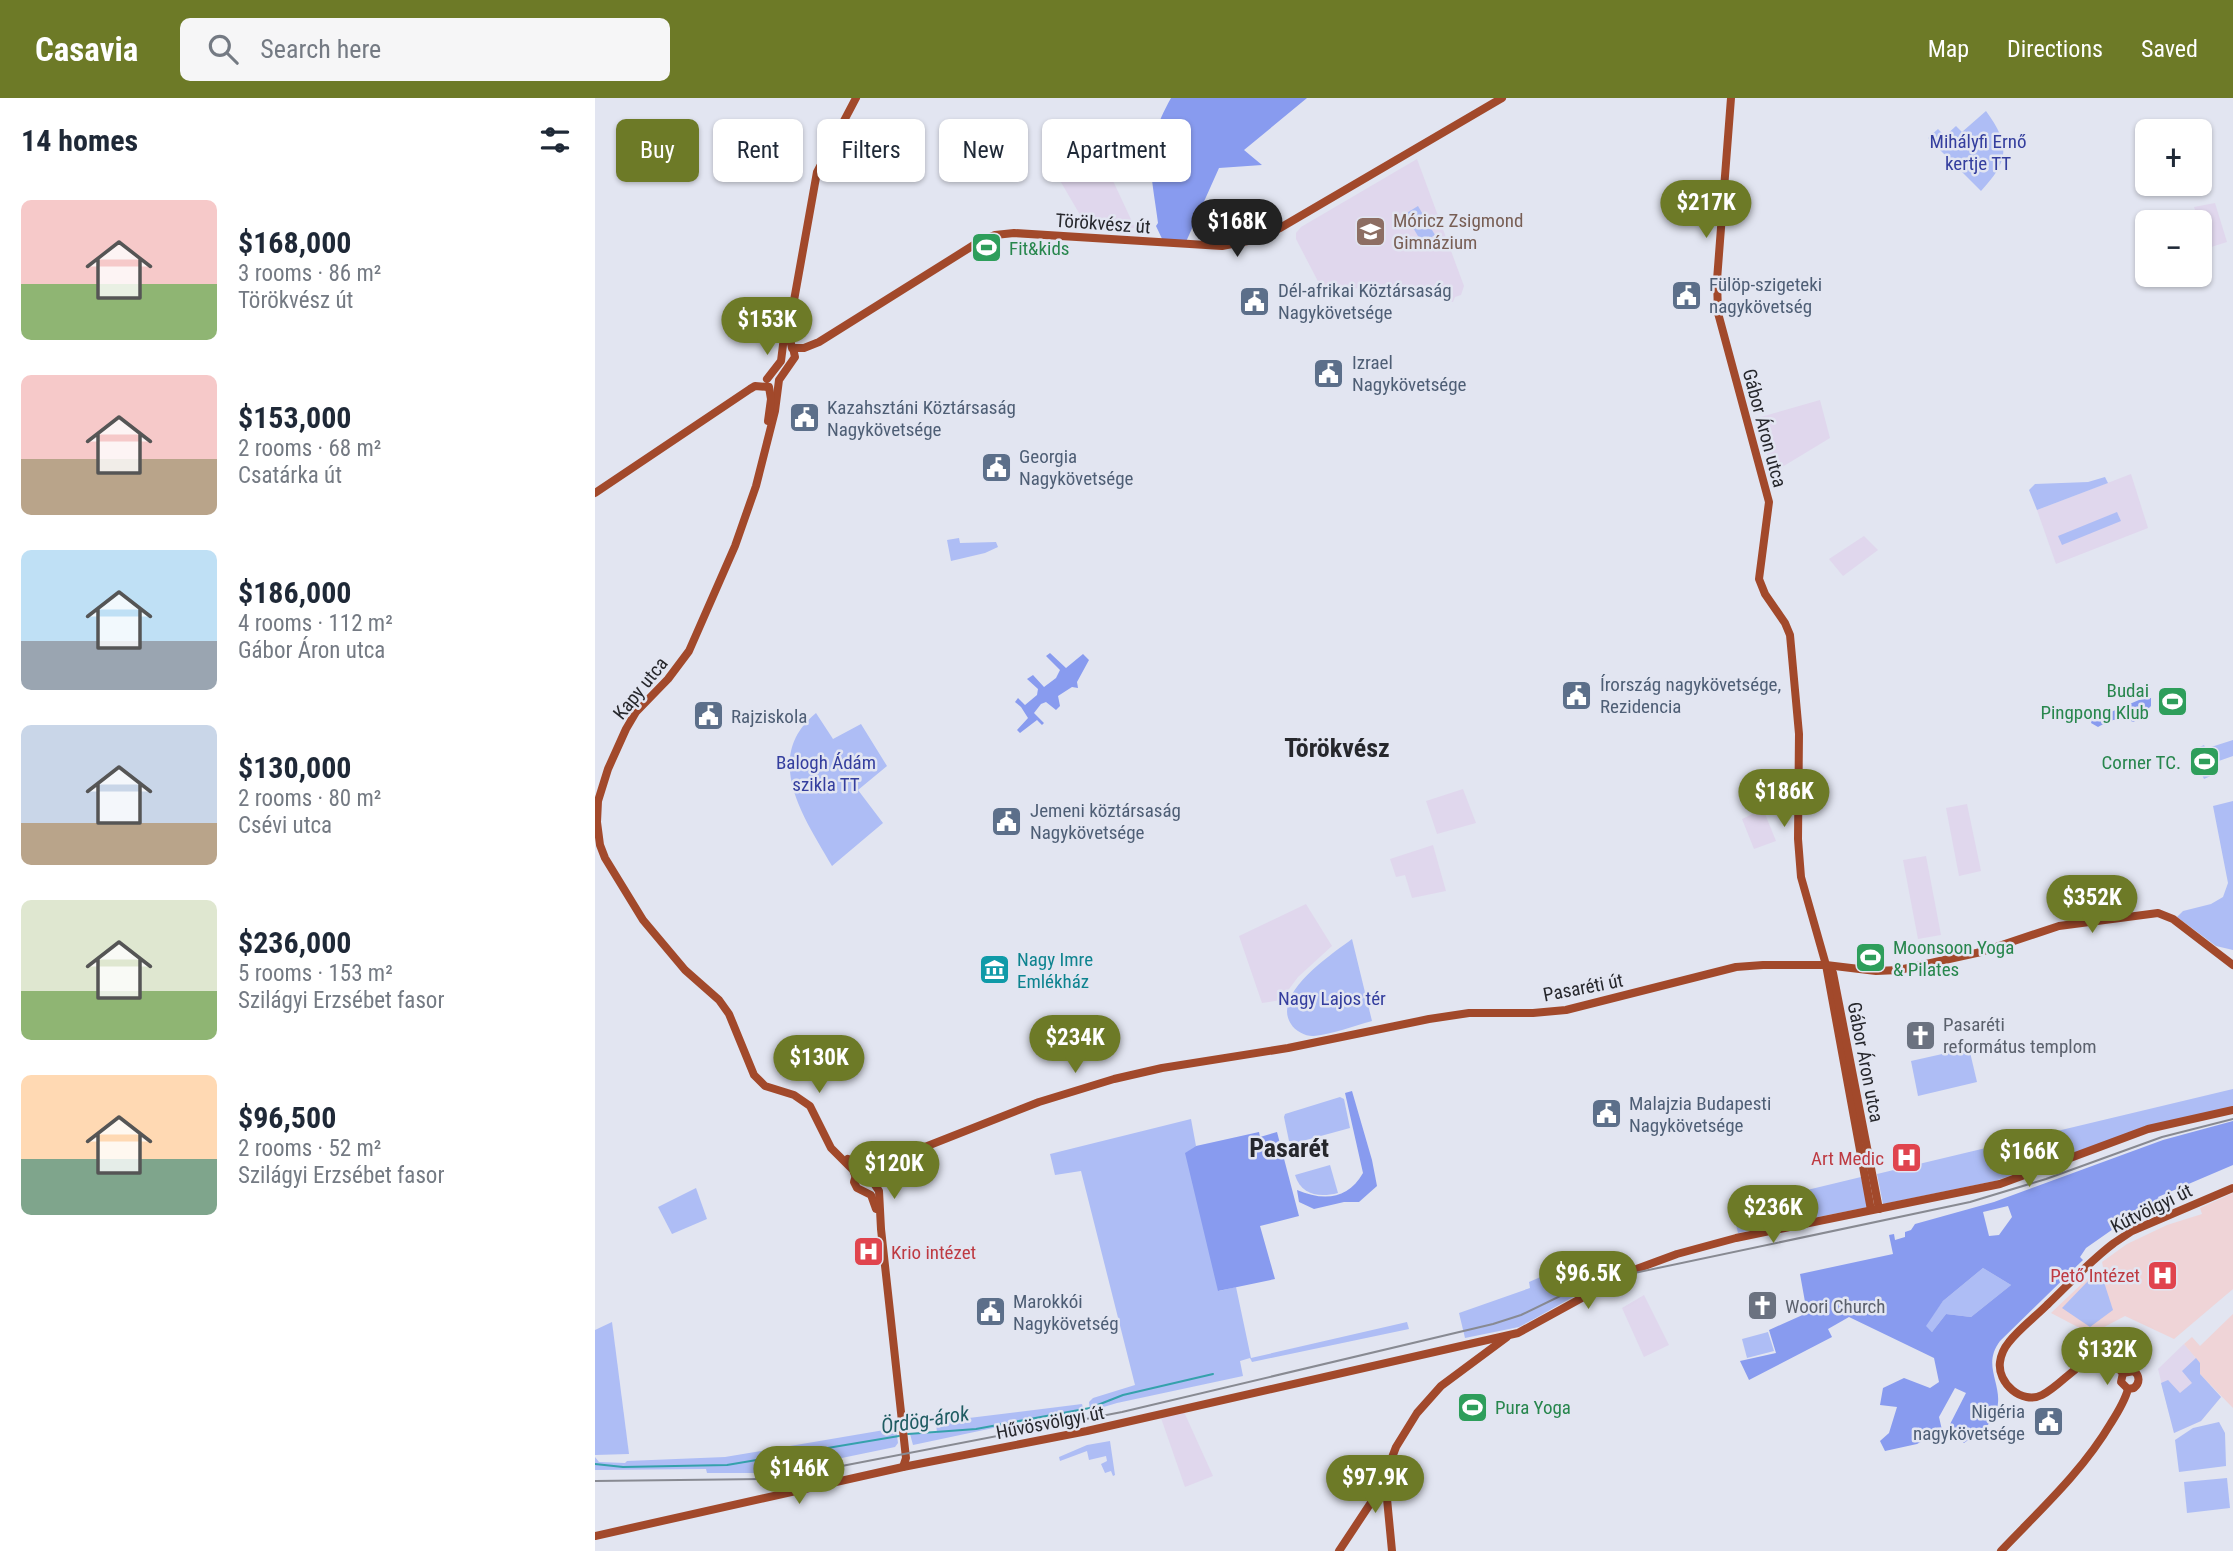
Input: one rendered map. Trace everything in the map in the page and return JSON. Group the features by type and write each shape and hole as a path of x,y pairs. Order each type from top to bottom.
{"street":[{"path":"595,493 736,397 751,382 770,384 781,376 791,351 785,327 793,306 817,172 856,98"},
{"name":"Törökvész út","path":"791,351 820,342 977,243 995,235 1014,233 1222,246 1265,236 1503,98"},
{"name":"Gábor Áron utca","path":"1731,98 1717,279 1718,313 1769,502 1759,579 1790,635 1799,734 1800,867 1803,887 1826,965 1833,973 1837,1015 1875,1209"},
{"path":"770,384 781,361 791,351"},
{"name":"Kapy utca","path":"770,384 775,411 748,514 683,660 636,712 626,729 608,769 598,802 597,822 605,858 643,920 685,970 719,1000 736,1027 751,1071 765,1086 794,1095 810,1106 836,1153"},
{"name":"Pasaréti út","path":"867,1168 1039,1102 1114,1079 1442,1017 1490,1012 1533,1013 1566,1010 1735,967 1826,965 1876,971 1899,970 1981,952 2059,926 2154,913 2167,915 2233,965"},
{"path":"1339,1551 1385,1478 1399,1439 1422,1406 1441,1386 1510,1335 1525,1330 1620,1276 1658,1260 1736,1238 2000,1184 2148,1129 2233,1110"},
{"path":"836,1153 874,1172 879,1191 907,1458 903,1467"},
{"path":"836,1153 853,1170 855,1185 866,1191 875,1202 881,1229"},
{"path":"866,1191 876,1182 881,1168 890,1161"},
{"path":"855,1175 867,1168"},
{"name":"Kútvölgyi út","path":"2123,1373 2109,1362 2094,1360 2077,1367 2042,1395 2032,1397 2021,1395 2007,1386 2001,1375 2000,1362 2011,1339 2114,1243 2132,1231 2233,1188"},
{"name":"Hűvösvölgyi út","path":"595,1536 903,1467 1087,1431 1510,1335"},
{"path":"2131,1370 2139,1377 2136,1387 2128,1389 2121,1382 2123,1373 2131,1370"},
{"path":"2001,1551 2089,1457 2123,1403 2128,1389"},
{"path":"1385,1478 1392,1551"},
{"path":"1371,1503 1378,1502 1389,1508"}],"shaded area":[{"path":"1171,98 1307,98 1244,150 1262,165 1219,168 1185,244 1164,243 1156,226 1158,223 1152,182 1191,182 1191,119 1161,119"},
{"name":"Móricz Zsigmond Gimnázium","path":"1417,159 1464,286 1461,295 1455,297 1453,302 1412,292 1373,287 1323,291 1296,239 1296,233 1301,227"},
{"path":"1061,182 1114,182 1135,228 1086,225"},
{"path":"2215,203 2227,242 2212,247 2212,210 2195,210 2194,207"},
{"path":"1820,400 1830,438 1772,473 1757,418"},
{"path":"2131,474 2148,528 2056,564 2037,510"},
{"path":"1864,536 1878,550 1843,576 1829,559"},
{"path":"1050,653 1066,668 1083,654 1089,660 1077,682 1078,688 1072,687 1058,696 1060,706 1056,710 1046,702 1041,704 1034,713 1044,723 1042,725 1037,720 1020,733 1017,730 1028,718 1015,702 1018,698 1025,705 1037,695 1038,689 1027,679 1033,675 1044,687 1056,678 1060,670 1046,656"},
{"path":"2151,698 2151,706 2134,722 2116,720 2098,727 2091,723 2092,720 2139,700"},
{"path":"1463,789 1476,823 1437,834 1426,801"},
{"path":"1967,804 1981,871 1959,876 1946,808"},
{"path":"1763,809 1776,841 1754,849 1742,819"},
{"path":"1433,845 1446,891 1412,898 1405,875 1396,877 1390,859"},
{"path":"1926,856 1941,935 1918,939 1903,860"},
{"path":"1306,904 1332,946 1298,977 1281,1000 1262,1003 1239,936"},
{"path":"1352,1091 1377,1186 1359,1202 1344,1202 1314,1209 1299,1202 1297,1190 1316,1196 1334,1196 1350,1189 1363,1173 1345,1093"},
{"path":"2233,1121 2233,1165 2158,1197 2163,1209 2121,1231 2116,1227 2086,1248 2080,1257 2083,1260 2000,1341 1992,1362 1997,1410 1985,1428 1964,1443 1947,1430 1966,1393 1955,1388 1939,1417 1942,1430 1917,1444 1885,1451 1880,1441 1889,1433 1897,1407 1880,1405 1883,1388 1904,1378 1930,1388 1939,1382 1934,1358 1849,1317 1828,1329 1832,1337 1749,1380 1740,1361 1776,1353 1769,1330 1807,1313 1800,1274 1893,1254 1889,1235 1894,1234 1895,1240 1905,1237 1905,1232 1911,1230 1915,1224 1994,1202 2163,1140","holes":["2008,1206 2012,1217 1999,1235 1989,1236 1983,1212","1983,1268 2011,1285 1971,1317 1946,1314 1932,1332 1926,1326 1943,1301"]},
{"path":"1259,1132 1260,1137 1277,1132 1299,1216 1260,1226 1275,1279 1218,1291 1185,1153 1196,1146"},
{"name":"Pető Intézet","path":"2233,1193 2233,1289 2174,1339 2125,1316 2091,1334 2051,1313 2088,1278 2104,1272 2102,1262 2127,1244 2167,1225 2202,1214 2200,1208"},
{"path":"1644,1295 1669,1345 1644,1357 1622,1308"},
{"path":"2233,1314 2233,1408 2200,1374 2200,1363 2184,1344 2192,1337 2200,1346"},
{"path":"2184,1344 2200,1363 2200,1374 2221,1397 2201,1421 2174,1433 2158,1369"},
{"path":"1184,1412 1213,1476 1185,1487 1161,1418"}],"green space":[{"name":"Mihályfi Ernő kertje TT","path":"1986,111 2000,134 2003,152 1997,171 1981,191 1928,138 1938,129 1945,136 1956,126 1962,132"},
{"path":"1418,206 1435,235 1422,243 1405,214"},
{"path":"2105,477 2108,483 2037,510 2029,490 2035,484 2088,482"},
{"path":"2117,512 2121,521 2062,545 2058,536"},
{"path":"959,538 960,543 996,542 998,547 951,561 947,540"},
{"name":"Balogh Ádám szikla TT","path":"816,713 833,739 861,724 887,766 858,790 883,823 832,866 801,809 793,789 790,769 791,749 800,731"},
{"path":"2233,740 2233,756 2213,763 2217,773 2204,779 2191,751 2204,745 2211,760 2208,748"},
{"path":"2233,801 2233,950 2216,946 2177,917 2183,911 2211,904 2223,897 2228,883 2213,806"},
{"name":"Nagy Lajos tér","path":"1352,939 1372,1021 1321,1035 1301,1033 1291,1024 1287,1012 1289,1000 1307,976"},
{"path":"1969,1048 1977,1082 1918,1096 1911,1061"},
{"path":"2233,1089 2233,1107 2157,1124 1995,1181 1883,1204 1877,1174"},
{"path":"1340,1097 1344,1099 1350,1128 1295,1143 1289,1141 1285,1114"},
{"path":"1191,1119 1196,1146 1186,1153 1219,1291 1236,1287 1251,1358 1407,1322 1409,1329 1252,1362 1250,1358 1240,1361 1243,1376 1090,1411 1089,1402 1093,1398 1135,1385 1081,1171 1055,1175 1050,1154"},
{"path":"1330,1165 1338,1193 1318,1195 1306,1191 1295,1175"},
{"path":"1861,1177 1868,1207 1738,1233 1732,1208"},
{"path":"696,1188 707,1219 672,1234 658,1207"},
{"path":"1596,1253 1602,1266 1596,1272 1589,1288 1519,1327 1465,1338 1459,1313 1530,1288 1529,1282"},
{"path":"1983,1268 2011,1285 1971,1317 1946,1314 1932,1332 1925,1326 1943,1301"},
{"path":"2102,1276 2113,1310 2090,1327 2062,1308 2089,1280"},
{"path":"612,1322 629,1454 595,1455 595,1330"},
{"path":"1768,1332 1774,1351 1747,1358 1742,1339"},
{"path":"2196,1358 2200,1363 2200,1374 2221,1397 2201,1421 2174,1433 2161,1383 2168,1380 2180,1393 2192,1383 2182,1371"},
{"path":"1082,1404 1084,1412 1050,1416 913,1445 910,1434 937,1433 936,1422"},
{"path":"2219,1422 2225,1433 2226,1466 2179,1472 2175,1440 2193,1428"},
{"path":"896,1428 898,1443 895,1447 769,1473 707,1473 706,1469 595,1470 595,1457 599,1462 625,1463 725,1457"},
{"path":"1110,1441 1113,1476 1111,1471 1105,1473 1101,1464 1107,1461 1106,1456 1089,1460 1087,1451 1060,1461 1059,1457 1087,1445"},
{"path":"2227,1478 2230,1508 2187,1513 2184,1482"}],"waterway":[{"name":"Ördög-árok","path":"908,1434 976,1429 1090,1408 1123,1395 1213,1374"},
{"name":"Ördög-árok","path":"595,1464 623,1467 727,1465 899,1436"}],"tram line":[{"path":"595,1481 770,1479 1122,1412 1493,1324 1521,1315 1587,1283 1970,1202 2046,1179 2162,1137 2233,1119"}],"place":[{"name":"Móricz Zsigmond Gimnázium","path":"1370,231"},
{"name":"Fit&kids","path":"986,248"},
{"name":"Fülöp-szigeteki nagykövetség","path":"1686,295"},
{"name":"Dél-afrikai Köztársaság Nagykövetsége","path":"1255,301"},
{"name":"Izrael Nagykövetsége","path":"1329,373"},
{"name":"Kazahsztáni Köztársaság Nagykövetsége","path":"804,418"},
{"name":"Georgia Nagykövetsége","path":"996,467"},
{"name":"Írország nagykövetsége, Rezidencia","path":"1577,695"},
{"name":"Budai Pingpong Klub","path":"2172,701"},
{"name":"Rajziskola","path":"708,716"},
{"name":"Corner TC.","path":"2204,762"},
{"name":"Jemeni köztársaság Nagykövetsége","path":"1007,821"},
{"name":"Moonsoon Yoga & Pilates","path":"1870,958"},
{"name":"Nagy Imre Emlékház","path":"994,970"},
{"name":"Pasaréti református templom","path":"1920,1035"},
{"name":"Malajzia Budapesti Nagykövetsége","path":"1606,1114"},
{"name":"Art Medic","path":"1907,1158"},
{"name":"Krio intézet","path":"868,1252"},
{"name":"Pető Intézet","path":"2163,1275"},
{"name":"Woori Church","path":"1762,1306"},
{"name":"Marokkói Nagykövetség","path":"990,1312"},
{"name":"Pura Yoga","path":"1472,1407"},
{"name":"Nigéria nagykövetsége","path":"2048,1422"}],"district":[{"name":"Törökvész","path":"1337,748"},
{"name":"Pasarét","path":"1289,1148"}]}
